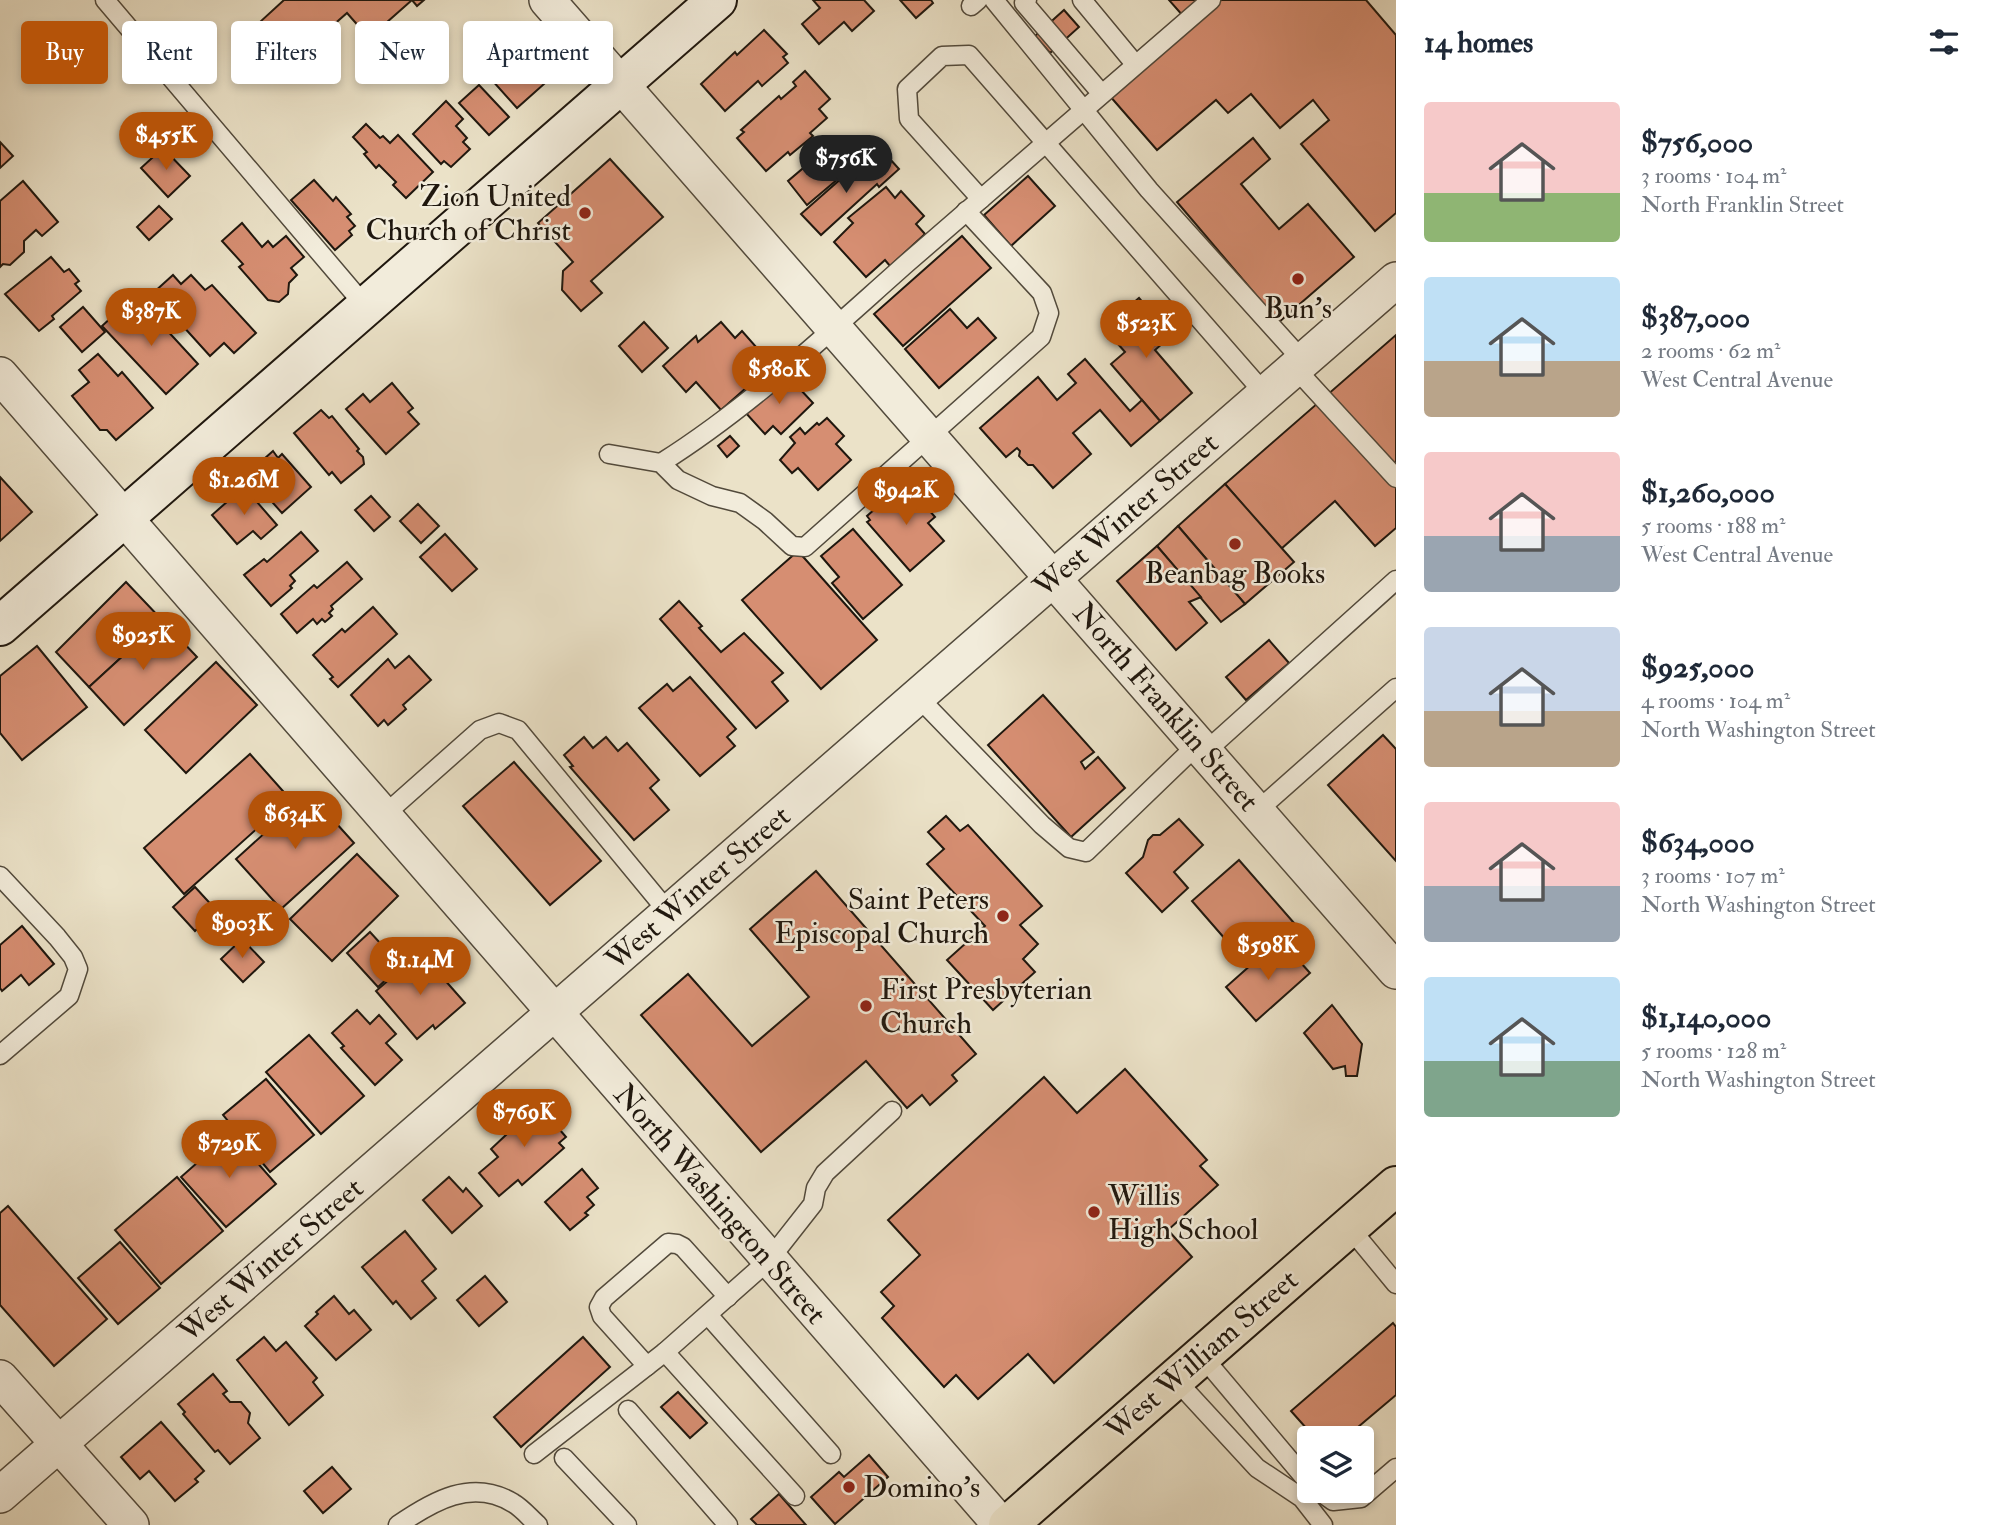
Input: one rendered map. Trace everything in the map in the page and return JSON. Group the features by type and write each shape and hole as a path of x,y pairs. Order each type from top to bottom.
{"highway":[{"name":"West William Street","path":"1007,1525 1396,1186"}],"main road":[{"path":"0,626 718,0"}],"street":[{"name":"North Franklin Street","path":"547,0 1396,971"},
{"name":"West Winter Street","path":"0,1495 1396,279"},
{"name":"North Washington Street","path":"0,375 1001,1525"},
{"path":"0,1378 131,1525"}],"lane":[{"path":"105,0 366,307"},
{"path":"994,0 1149,190 1396,478"},
{"path":"1027,0 1024,3 1101,93"},
{"path":"1082,0 1135,64"},
{"path":"661,463 698,440 745,404 1043,142 1211,0"},
{"path":"981,199 909,119 907,89 943,56 969,55 1265,394"},
{"path":"609,454 661,463 678,480 712,496 740,503 792,546 805,547 1041,337 1049,313 1042,293 966,211"},
{"path":"918,697 1042,825 1069,848 1086,852 1201,748 1396,580"},
{"path":"1257,811 1396,688"},
{"path":"383,816 480,730 499,723 518,730 669,913"},
{"path":"0,876 57,937 73,957 78,970 69,996 0,1055"},
{"path":"534,1454 665,1352 769,1260 813,1204 816,1188 825,1172 892,1111"},
{"path":"1349,1227 1396,1284"},
{"path":"647,1366 602,1316 599,1307 604,1298 659,1251 668,1244 683,1247 728,1297"},
{"path":"708,1315 831,1454"},
{"path":"665,1352 795,1496"},
{"path":"1189,1367 1297,1471"},
{"path":"1189,1367 1257,1468 1302,1498 1323,1525"},
{"path":"628,1410 728,1525"},
{"path":"564,1458 628,1525"},
{"path":"1374,1487 1396,1468"},
{"path":"398,1525 423,1507 452,1494 481,1490 514,1503 538,1525"}],"building":[{"path":"284,0 412,0 388,21 355,22 347,13 338,21 261,21"},
{"path":"412,0 424,0 417,6"},
{"path":"813,0 864,0 874,11 852,31 844,22 819,44 802,24 820,8"},
{"path":"900,0 931,0 933,3 916,18"},
{"path":"1169,0 1203,0 1184,17"},
{"path":"1221,0 1366,0 1396,35 1396,213 1375,231 1301,144 1329,120 1313,100 1280,128 1251,94 1228,113 1216,100 1157,150 1109,95"},
{"path":"1064,10 1079,27 1050,53 1035,36"},
{"path":"764,30 787,54 783,57 788,63 762,86 758,81 725,111 701,84 735,52 737,55"},
{"path":"805,71 830,99 819,109 827,118 810,133 813,136 766,171 737,138 744,132 741,130 779,96 781,99 796,86 793,82"},
{"path":"496,84 544,84 517,108"},
{"path":"479,85 509,117 489,135 459,103"},
{"path":"446,101 463,119 456,126 467,138 463,142 470,149 451,167 444,161 441,164 413,134"},
{"path":"366,124 380,138 383,136 390,143 398,135 433,172 406,198 393,185 396,182 379,165 376,168 364,154 367,152 353,137"},
{"path":"1253,138 1270,159 1241,184 1279,229 1308,204 1354,257 1279,322 1177,202"},
{"path":"0,142 13,156 0,168"},
{"path":"834,142 843,153 853,144 864,157 807,205 788,181"},
{"path":"163,148 190,176 168,197 141,168"},
{"path":"889,158 899,169 879,187 877,184 821,235 801,214 860,162 871,174"},
{"path":"610,159 663,217 591,281 602,293 581,311 562,290 563,271 573,262 538,223"},
{"path":"1028,176 1055,206 1011,246 984,215"},
{"path":"314,180 333,201 336,197 351,214 347,217 355,226 349,231 352,235 335,250 291,200"},
{"path":"23,181 58,222 42,236 36,230 24,241 24,252 10,265 3,264 0,267 0,201"},
{"path":"886,187 895,198 901,191 924,216 916,224 925,234 890,266 885,260 866,277 834,242 853,223 848,218"},
{"path":"159,206 172,219 149,240 137,227"},
{"path":"242,223 262,247 268,241 273,247 286,236 304,257 291,268 297,275 289,283 288,294 279,302 268,300 239,267 243,264 222,241"},
{"path":"962,236 991,268 903,346 874,314"},
{"path":"51,257 64,272 69,269 79,281 75,284 81,291 39,331 5,294"},
{"path":"173,275 181,284 191,275 205,290 212,285 256,333 234,353 224,343 210,356 153,293"},
{"path":"1139,298 1171,336 1155,350 1192,393 1160,421 1111,364 1125,352 1104,328"},
{"path":"126,304 140,319 143,316 159,332 164,327 198,364 166,394 102,326"},
{"path":"83,307 105,332 82,352 60,327"},
{"path":"950,309 967,328 978,318 996,338 939,388 905,349"},
{"path":"644,322 668,348 642,372 619,346"},
{"path":"721,322 735,338 742,331 772,365 721,410 696,382 686,392 663,366 696,336 698,342"},
{"path":"1396,335 1396,528 1375,546 1335,501 1281,549 1225,484"},
{"path":"98,354 118,376 122,372 153,408 116,440 107,430 100,430 72,396 89,382 79,370"},
{"path":"1085,359 1130,411 1142,400 1160,421 1131,446 1100,410 1073,433 1091,454 1053,488 1033,465 1028,465 1019,456 1020,451 1017,448 1006,457 980,428 1038,377 1057,400 1076,383 1068,374"},
{"path":"786,374 813,403 781,434 773,426 765,434 745,412"},
{"path":"392,383 413,408 408,412 419,424 386,454 346,409 363,394 370,402"},
{"path":"321,410 329,418 332,416 363,457 364,464 341,483 332,472 329,475 294,433"},
{"path":"827,418 844,436 836,444 851,460 818,490 798,468 792,473 780,460 795,443 790,437 800,428 805,434"},
{"path":"730,436 739,446 727,457 718,446"},
{"path":"273,451 278,458 282,454 311,487 282,513 247,474"},
{"path":"0,477 32,512 0,541"},
{"name":"Beanbag Books","path":"1225,484 1294,562 1245,604 1178,526"},
{"path":"901,486 905,489 908,486 935,517 928,523 944,541 910,571 867,522 870,520 867,516"},
{"path":"244,487 277,525 261,539 253,531 237,544 212,515"},
{"path":"371,496 390,517 374,531 355,510"},
{"path":"418,504 439,526 421,543 400,521"},
{"path":"1178,526 1245,604 1221,622 1157,546"},
{"path":"853,529 902,585 863,619 832,583 839,577 821,556"},
{"path":"301,532 318,551 290,575 295,581 290,586 292,588 271,606 244,575 264,559 267,562"},
{"path":"445,534 477,569 452,591 420,557"},
{"path":"1157,546 1201,597 1189,602 1207,623 1176,650 1117,581"},
{"path":"798,551 877,640 821,689 742,600"},
{"path":"347,562 362,579 331,606 333,609 329,613 332,616 325,622 322,619 317,624 313,619 297,633 281,614 314,585 317,588"},
{"path":"126,582 162,620 89,687 56,652"},
{"path":"679,601 721,652 744,633 783,673 772,682 788,701 756,728 660,619"},
{"path":"373,607 397,634 338,687 330,679 333,677 313,655 342,629 345,632"},
{"path":"162,620 197,657 124,725 89,687"},
{"path":"1269,640 1289,663 1246,700 1226,677"},
{"path":"37,646 87,707 22,760 0,733 0,676"},
{"path":"409,656 431,680 403,705 406,709 388,725 384,720 378,726 351,695 388,659 395,668"},
{"path":"216,662 257,705 186,773 145,730"},
{"path":"690,677 736,729 727,737 735,746 700,776 639,708 667,684 673,691"},
{"path":"1043,695 1094,752 1081,762 1085,769 1098,757 1125,788 1071,837 988,745"},
{"path":"1383,735 1396,749 1396,861 1328,785"},
{"path":"584,737 593,748 606,737 618,751 627,743 659,780 650,788 669,810 634,840 570,767 573,766 564,755"},
{"path":"250,754 290,799 184,894 144,848"},
{"path":"514,762 601,861 550,905 463,806"},
{"path":"309,793 354,843 281,909 236,859"},
{"name":"Saint Peters Episcopal Church","path":"946,816 960,831 968,825 1042,906 1020,925 1038,944 1023,959 1035,972 993,1010 947,960 985,926 927,864 944,849 928,832"},
{"path":"1179,819 1203,845 1174,872 1188,888 1162,912 1126,873 1143,857 1148,840 1153,835 1160,835"},
{"path":"357,854 398,896 332,961 290,919"},
{"path":"1239,860 1294,923 1271,943 1263,934 1239,955 1192,901"},
{"name":"First Presbyterian Church","path":"816,871 976,1054 952,1075 957,1081 930,1105 922,1095 907,1108 866,1061 761,1152 641,1015 688,974 752,1046 809,997 750,929"},
{"path":"195,887 217,911 195,931 173,907"},
{"path":"22,926 54,964 29,985 21,975 2,991 0,945"},
{"path":"370,932 401,966 378,987 347,953"},
{"path":"242,939 264,962 243,982 221,959"},
{"path":"1284,944 1310,973 1256,1021 1226,987 1261,956 1265,961"},
{"path":"414,958 423,968 429,962 465,1003 435,1029 433,1025 417,1039 376,991"},
{"path":"1332,1005 1362,1044 1357,1076 1346,1076 1345,1066 1333,1069 1304,1033"},
{"path":"357,1010 370,1024 379,1015 396,1034 386,1043 402,1060 375,1085 341,1048 344,1046 332,1033"},
{"path":"309,1035 364,1096 321,1134 266,1072"},
{"path":"1125,1069 1207,1160 1200,1166 1218,1185 1168,1230 1192,1257 1054,1383 1028,1354 978,1399 956,1375 944,1387 882,1318 894,1306 881,1292 920,1255 888,1220 1044,1077 1077,1113"},
{"path":"266,1079 314,1135 270,1172 223,1115"},
{"path":"534,1100 566,1137 559,1143 564,1148 522,1185 518,1180 499,1196 479,1173 498,1157 491,1149 508,1133 506,1130 512,1124 510,1121"},
{"path":"231,1133 276,1184 226,1227 181,1177"},
{"path":"582,1169 598,1188 587,1197 594,1205 585,1213 588,1215 570,1230 545,1202"},
{"path":"177,1177 223,1231 161,1284 115,1230"},
{"path":"449,1177 463,1192 466,1188 482,1206 452,1233 423,1200"},
{"path":"8,1206 107,1319 54,1366 0,1305 0,1213"},
{"path":"405,1231 436,1269 422,1281 436,1298 411,1319 396,1301 393,1304 362,1267"},
{"path":"120,1242 160,1288 118,1324 78,1278"},
{"path":"485,1276 507,1302 479,1326 457,1300"},
{"path":"334,1296 349,1314 354,1310 371,1330 336,1360 305,1326"},
{"path":"1393,1323 1396,1327 1396,1395 1359,1426 1304,1426 1291,1411"},
{"path":"264,1337 276,1351 286,1342 317,1378 313,1382 323,1395 289,1425 237,1360"},
{"path":"583,1337 610,1367 521,1447 494,1417"},
{"path":"213,1374 227,1391 223,1394 230,1402 241,1402 250,1413 248,1423 260,1438 230,1464 218,1450 215,1452 183,1414 185,1412 178,1404"},
{"path":"678,1392 707,1423 690,1438 661,1407"},
{"path":"161,1422 204,1471 195,1479 198,1482 175,1501 149,1471 140,1479 121,1457"},
{"name":"Domino's","path":"869,1455 888,1477 835,1524 811,1497 839,1472 844,1477"},
{"path":"332,1467 351,1489 323,1513 304,1491"},
{"path":"779,1494 806,1525 757,1525 751,1519"}],"place":[{"name":"Zion United Church of Christ","path":"585,213"},
{"name":"Bun's","path":"1298,279"},
{"name":"Beanbag Books","path":"1235,544"},
{"name":"Saint Peters Episcopal Church","path":"1003,916"},
{"name":"First Presbyterian Church","path":"866,1006"},
{"name":"Willis High School","path":"1094,1212"},
{"name":"Domino's","path":"849,1487"}]}
